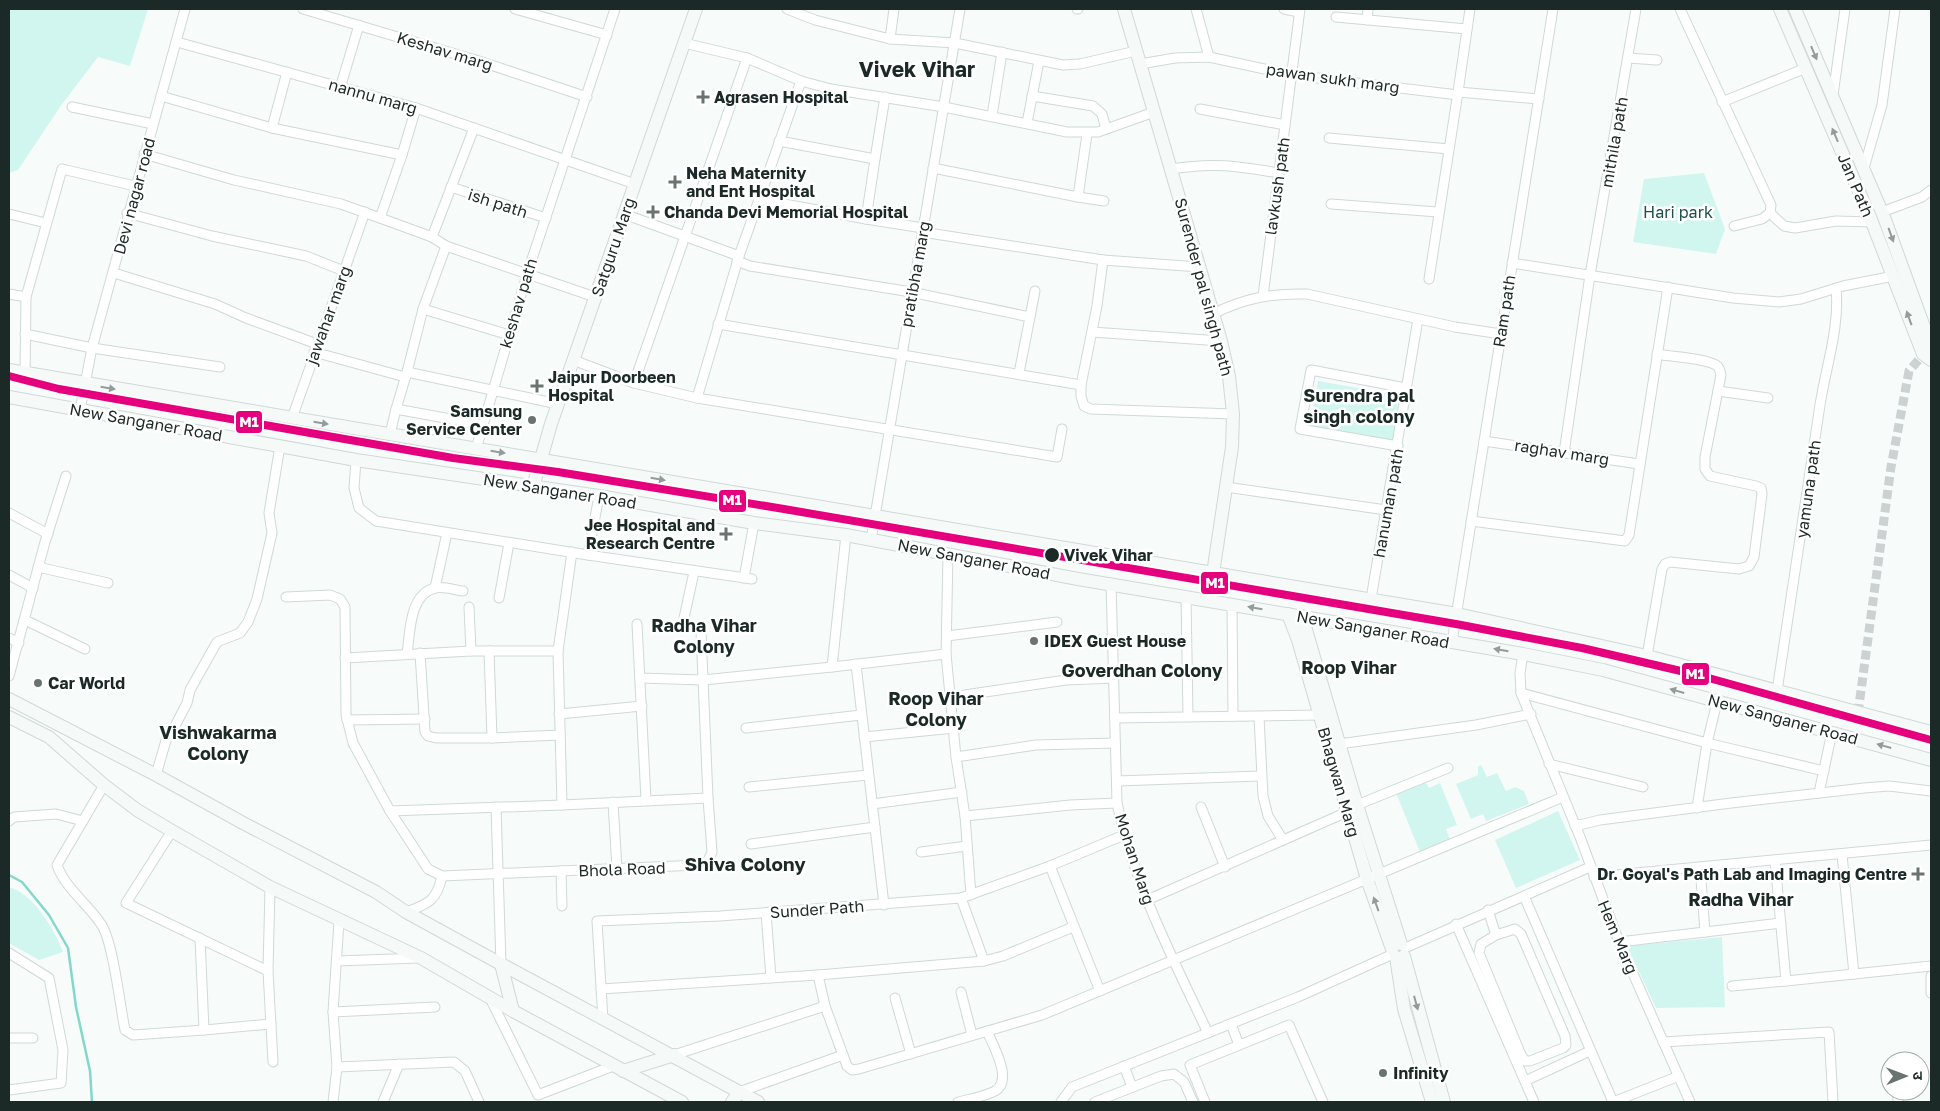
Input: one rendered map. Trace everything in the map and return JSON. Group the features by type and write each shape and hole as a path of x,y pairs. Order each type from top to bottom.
{"street":[{"name":"Devi nagar road","path":"80,410 92,348 185,9"},
{"name":"Keshav marg","path":"303,9 587,97"},
{"path":"515,9 607,35"},
{"name":"keshav path","path":"476,449 492,389 527,275 615,9"},
{"name":"Satguru Marg","path":"533,487 539,459 696,9"},
{"path":"787,9 815,20 890,39 955,43 1063,65 1080,64 1136,51"},
{"path":"890,39 894,9"},
{"name":"pratibha marg","path":"871,540 888,429 960,9"},
{"name":"Surender pal singh path","path":"1124,9 1200,267 1229,376 1233,414 1232,447 1209,600"},
{"path":"1196,9 1209,57"},
{"path":"1284,9 1299,10"},
{"path":"1368,9 1368,20"},
{"path":"1428,279 1450,150 1470,9"},
{"name":"Ram path","path":"1452,642 1553,9"},
{"name":"mithila path","path":"1564,453 1590,275 1636,9"},
{"path":"1680,9 1770,204 1770,213 1784,226 1795,228 1836,221 1872,222"},
{"name":"Jan Path","path":"1780,9 1872,222 1923,354 1931,360"},
{"name":"Jan Path","path":"1795,9 1882,212 1931,346"},
{"path":"1832,96 1845,9"},
{"path":"1864,168 1882,105 1895,9"},
{"name":"lavkush path","path":"1263,296 1299,10"},
{"path":"1336,18 1467,29"},
{"path":"341,85 359,25"},
{"name":"nannu marg","path":"177,42 341,85 416,108 635,184"},
{"path":"684,43 747,58 801,81 831,89 944,107 1067,132 1087,134 1154,112"},
{"path":"992,116 1002,52"},
{"name":"pawan sukh marg","path":"1140,64 1175,58 1209,57 1292,76 1458,93 1539,99"},
{"path":"634,383 687,236 747,58"},
{"path":"1628,58 1657,60"},
{"path":"1027,124 1038,61"},
{"path":"1722,102 1806,68"},
{"path":"272,128 287,72"},
{"path":"697,398 738,258 801,81"},
{"path":"161,96 272,128 402,155"},
{"path":"1032,96 1093,106 1102,114 1106,129"},
{"path":"866,219 885,97"},
{"path":"72,107 153,124"},
{"path":"380,218 416,108"},
{"path":"1200,109 1286,125"},
{"path":"432,237 474,128"},
{"path":"1078,197 1087,134"},
{"path":"1329,138 1450,150"},
{"path":"779,141 875,159"},
{"path":"144,154 252,184 341,204 432,237 446,246 527,275 595,296"},
{"path":"1171,169 1200,164 1222,164 1279,173"},
{"path":"933,168 1104,202"},
{"path":"25,374 26,297 62,169 136,186"},
{"name":"ish path","path":"451,188 546,218"},
{"path":"1882,212 1922,197 1931,190"},
{"path":"758,200 1103,260 1200,267"},
{"path":"1330,204 1438,212"},
{"name":"jawahar marg","path":"292,418 365,212"},
{"path":"128,213 212,236 286,251 344,271"},
{"path":"1734,226 1762,219 1770,213"},
{"path":"9,214 46,223"},
{"path":"624,214 687,236 738,258 750,266 912,292 1030,317"},
{"path":"390,434 424,309 446,246"},
{"path":"1103,260 1092,332 1081,384 1081,396 1084,406 1091,409 1233,414"},
{"path":"1512,263 1780,302 1801,299 1836,288 1894,276"},
{"path":"114,273 214,304 316,348 406,374 492,389 558,404"},
{"path":"1471,522 1625,541 1629,535 1668,287"},
{"name":"yamuna path","path":"1778,691 1821,402 1834,331 1837,302 1836,288"},
{"path":"1019,373 1035,291"},
{"path":"9,294 26,297"},
{"path":"1213,314 1232,304 1263,296 1307,294 1418,319 1501,334"},
{"path":"424,309 509,335"},
{"name":"hanuman path","path":"1371,599 1418,319"},
{"path":"718,324 1081,384"},
{"path":"1092,332 1221,341"},
{"path":"25,334 92,348 220,367"},
{"path":"1647,656 1662,569 1665,564 1670,562 1739,569 1749,566 1754,557 1762,494 1761,488 1710,476 1705,469 1705,456 1721,375 1716,365 1658,354"},
{"path":"573,360 634,383 697,398 1057,457 1062,429"},
{"name":"New Sanganer Road","path":"9,370 1457,614 1647,656 1931,732"},
{"path":"1398,446 1300,429 1311,370 1406,388"},
{"path":"1718,391 1768,398"},
{"name":"New Sanganer Road","path":"9,397 356,460 599,496 754,523 846,535 1523,654 1603,670 1931,760"},
{"path":"396,409 483,425"},
{"name":"raghav marg","path":"1484,440 1639,464"},
{"path":"156,774 167,737 176,726 187,703 190,690 217,642 240,633 248,622 257,599 272,533 269,513 280,446"},
{"path":"356,460 354,488 359,508 376,521 509,543 748,579 754,523"},
{"path":"9,676 38,567 66,476"},
{"path":"1226,487 1386,510"},
{"path":"588,555 599,496"},
{"path":"9,513 48,534"},
{"path":"436,588 447,533"},
{"path":"832,667 846,535"},
{"path":"499,598 509,543"},
{"path":"562,805 558,652 572,552"},
{"path":"948,554 946,654 956,757 965,816 971,895"},
{"path":"38,567 108,584"},
{"path":"684,618 694,572"},
{"path":"9,576 33,588"},
{"name":"Mohan Marg","path":"1111,583 1117,803 1124,835 1148,900 1173,960 1208,1033"},
{"path":"407,654 413,612 421,597 436,588 463,591"},
{"path":"286,597 330,596 340,599 345,607 347,720 353,744 390,811 428,869 442,876 440,889 433,900 406,912"},
{"path":"1186,596 1188,716"},
{"path":"1232,604 1233,716"},
{"path":"469,607 471,651"},
{"name":"Bhagwan Marg","path":"1288,614 1373,878 1399,951 1444,1102"},
{"name":"Bhagwan Marg","path":"1302,616 1339,744 1352,808"},
{"path":"25,620 85,649"},
{"path":"947,636 1057,622"},
{"path":"638,624 646,800"},
{"name":"Bhola Road","path":"442,876 698,866 708,861 712,852 701,631"},
{"path":"9,638 19,643"},
{"path":"345,658 471,651 558,652"},
{"path":"489,651 492,738"},
{"path":"420,653 425,732 428,736 436,738 492,738 560,735"},
{"path":"640,678 704,680 946,654"},
{"name":"Hem Marg","path":"1523,654 1520,673 1521,693 1575,826 1619,942 1690,1102"},
{"path":"856,664 884,904"},
{"path":"950,697 1066,680 1114,678"},
{"path":"1521,693 1707,743 1824,770"},
{"path":"9,699 156,774 242,823 376,892 406,912 603,1020 674,1055 736,1097 758,1102"},
{"path":"1697,808 1707,743 1717,702"},
{"path":"559,714 642,706"},
{"path":"1339,744 1476,725 1530,714"},
{"path":"746,728 861,715"},
{"path":"1115,718 1320,715"},
{"path":"9,717 48,737 104,786 136,810 172,831 270,886 339,921 422,958 489,995 513,1011 682,1102"},
{"path":"1259,717 1262,796 1268,816 1283,840"},
{"path":"347,720 424,719"},
{"path":"864,737 954,728"},
{"path":"1819,793 1832,732"},
{"path":"956,757 1036,745 1115,743"},
{"path":"1549,764 1643,787"},
{"path":"1148,900 1225,867 1352,808 1448,768"},
{"path":"749,787 868,775"},
{"path":"1117,781 1260,776"},
{"path":"104,786 57,865 61,876 102,925 108,940 125,1030 133,1035 271,1024"},
{"path":"1575,826 1600,820 1889,786 1931,791"},
{"path":"872,804 962,792"},
{"path":"818,975 825,1006 842,1055 847,1066 852,1070 1042,1015 1563,797"},
{"path":"390,811 708,798"},
{"path":"613,802 617,869"},
{"path":"965,816 1070,805 1117,803"},
{"path":"1201,806 1225,867"},
{"path":"496,807 501,964 513,1011"},
{"path":"9,821 14,817 49,814 83,821"},
{"path":"751,844 875,827"},
{"path":"172,831 126,903 268,971"},
{"name":"Sunder Path","path":"603,1020 597,922 766,913 961,898 1050,866 1124,835"},
{"path":"1594,877 1776,862 1931,845"},
{"path":"921,852 967,846"},
{"path":"1842,855 1854,974"},
{"path":"1776,862 1786,981"},
{"path":"1050,866 1100,991"},
{"path":"1062,1102 1072,1087 1298,997 1456,924 1590,867"},
{"path":"1700,867 1705,932"},
{"path":"561,871 562,906"},
{"path":"270,886 268,971 273,1062"},
{"path":"1524,896 1613,1102 1679,1076"},
{"path":"961,898 984,961"},
{"path":"1488,910 1496,935"},
{"path":"766,913 770,978"},
{"path":"333,1102 337,1067 333,1012 339,921"},
{"path":"1619,942 1781,922"},
{"path":"1456,924 1534,1102"},
{"path":"601,989 818,975 984,961 1003,956 1073,927"},
{"path":"1515,929 1521,934 1565,1036 1566,1045 1563,1048 1530,1061 1525,1061 1521,1055 1479,953 1481,944 1496,935 1515,929"},
{"path":"200,938 204,1030"},
{"name":"Bhagwan Marg","path":"1399,951 1404,1009 1432,1102"},
{"path":"9,953 49,978 63,1050 61,1083 9,1090"},
{"path":"337,961 422,958"},
{"path":"1732,986 1931,966"},
{"path":"1931,976 1931,990"},
{"path":"961,992 972,1035"},
{"path":"489,995 540,1099 618,1068 674,1055 825,1006"},
{"path":"895,998 910,1054"},
{"path":"333,1012 435,1007"},
{"path":"1231,1024 1239,1045"},
{"path":"1205,1102 1190,1065 1289,1026 1324,1102"},
{"path":"958,1102 994,1091 1002,1084 1003,1075 987,1031"},
{"path":"1663,1042 1829,1032 1832,1102"},
{"path":"9,1038 33,1038"},
{"path":"1525,1081 1590,1051"},
{"path":"736,1097 842,1055"},
{"path":"337,1067 454,1062 465,1070 479,1102"},
{"path":"383,1102 399,1064"},
{"path":"1124,1066 1132,1088"},
{"path":"1095,1102 1174,1074 1184,1082 1193,1102"}],"green space":[{"path":"9,9 148,9 130,66 98,57 62,104 18,170 9,173"},
{"name":"Hari park","path":"1704,173 1725,229 1716,254 1633,242 1644,179"},
{"path":"1318,381 1398,395 1394,441 1310,426"},
{"path":"1481,765 1487,777 1497,773 1506,791 1515,787 1524,791 1529,804 1486,821 1483,814 1471,819 1456,784 1478,775 1478,767"},
{"path":"1425,781 1429,788 1440,783 1457,825 1446,829 1450,840 1420,852 1396,793"},
{"path":"1558,811 1580,860 1516,888 1495,840"},
{"path":"9,887 27,897 35,905 49,923 63,952 39,960 9,943"},
{"path":"1722,937 1725,1007 1656,1008 1627,946"}],"waterway":[{"path":"9,875 22,882 49,915 68,948 76,1007 90,1071 92,1102"}],"tunnel":[{"path":"1858,713 1891,467 1909,371 1927,350"}],"transit line":[{"name":"M1","path":"9,376 59,389 453,458 558,472 784,509 1456,624 1582,648 1698,675 1931,740"}],"place":[{"name":"Agrasen Hospital","path":"703,97"},
{"name":"Neha Maternity and Ent Hospital","path":"675,182"},
{"name":"Chanda Devi Memorial Hospital","path":"653,212"},
{"name":"Jaipur Doorbeen Hospital","path":"537,386"},
{"name":"Samsung Service Center","path":"532,420"},
{"name":"Jee Hospital and Research Centre","path":"726,534"},
{"name":"Vivek Vihar","path":"1052,555"},
{"name":"IDEX Guest House","path":"1034,641"},
{"name":"Car World","path":"38,683"},
{"name":"Dr. Goyal's Path Lab and Imaging Centre","path":"1918,874"},
{"name":"Infinity","path":"1383,1073"}],"district":[{"name":"Vivek Vihar","path":"917,69"},
{"name":"Surendra pal singh colony","path":"1359,405"},
{"name":"Radha Vihar Colony","path":"704,635"},
{"name":"Roop Vihar","path":"1349,667"},
{"name":"Goverdhan Colony","path":"1142,670"},
{"name":"Roop Vihar Colony","path":"936,708"},
{"name":"Vishwakarma Colony","path":"218,742"},
{"name":"Shiva Colony","path":"745,863"},
{"name":"Radha Vihar","path":"1741,899"}]}
